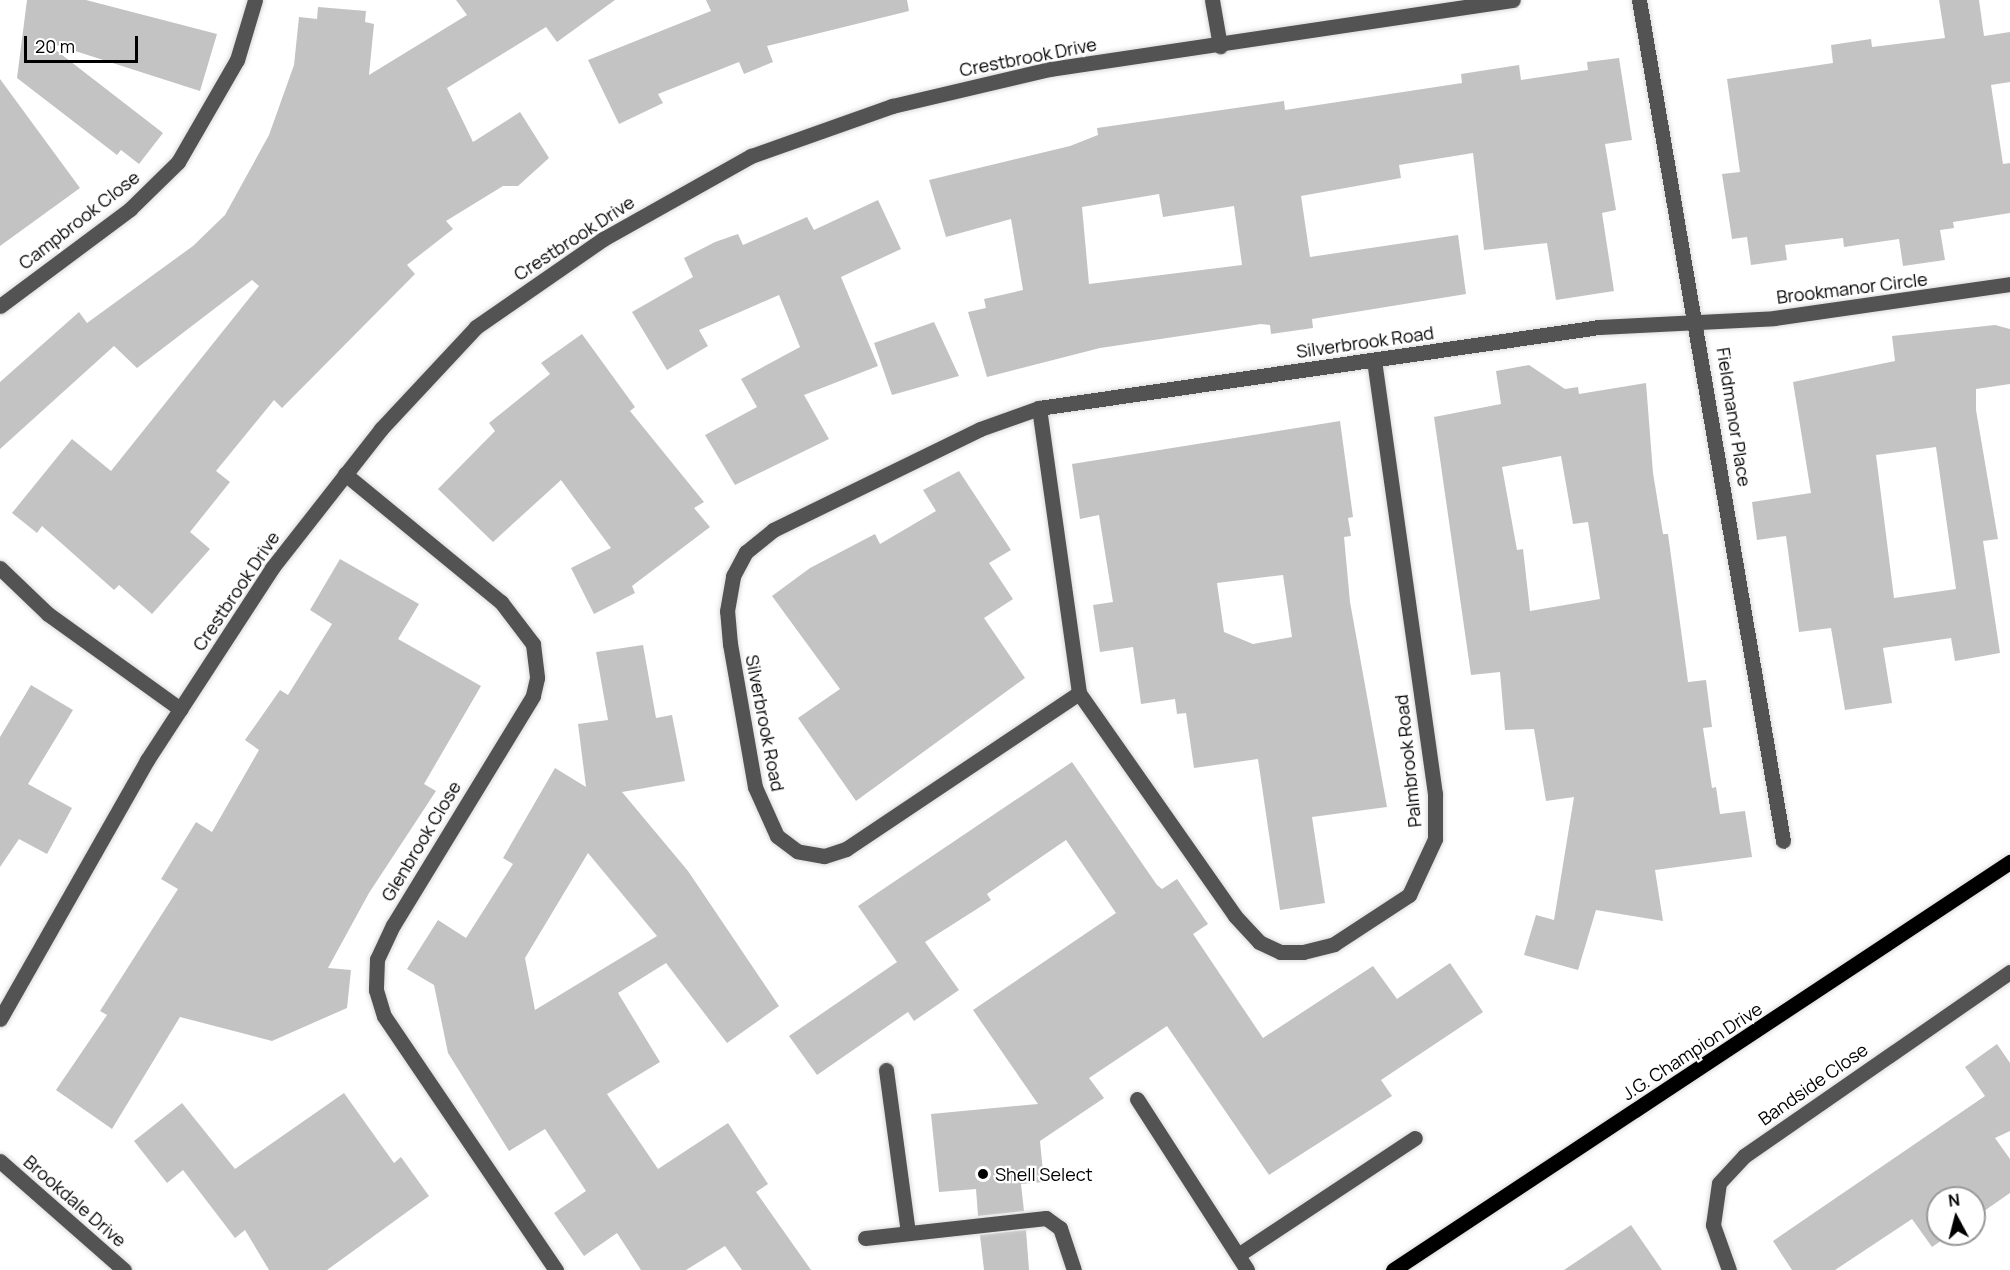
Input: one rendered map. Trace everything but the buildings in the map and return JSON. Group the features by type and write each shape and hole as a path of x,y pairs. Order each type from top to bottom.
{"main road":[{"name":"J.G. Champion Drive","path":"1393,1270 2010,862"}],"street":[{"name":"Campbrook Close","path":"0,306 130,209 178,162 237,60 255,0"},
{"path":"1212,0 1220,46"},
{"name":"Crestbrook Drive","path":"0,1019 180,709 272,568 345,474 476,327 603,239 751,156 892,106 1050,69 1220,46 1513,0"},
{"name":"Fieldmanor Place","path":"1639,0 1698,320 1783,841"},
{"name":"Brookmanor Circle","path":"1698,320 1863,308 2010,284"},
{"name":"Silverbrook Road","path":"1079,693 872,834 824,856 797,851 777,836 762,810 730,644 727,610 733,576 746,552 773,530 980,429 1039,408 1599,327 1698,320"},
{"name":"Palmbrook Road","path":"1079,693 1235,916 1259,942 1280,952 1334,944 1409,895 1426,867 1438,818 1374,361"},
{"path":"1039,408 1079,693"},
{"name":"Glenbrook Close","path":"345,474 501,602 533,644 537,678 533,696 393,925 377,959 376,990 384,1016 556,1270"},
{"path":"0,568 48,614 180,709"},
{"name":"Bandside Close","path":"1730,1270 1713,1225 1719,1183 1744,1156 2010,972"},
{"path":"886,1070 908,1232"},
{"path":"1137,1098 1247,1270"},
{"path":"1238,1255 1415,1138"},
{"name":"Brookdale Drive","path":"0,1161 124,1270"},
{"path":"865,1238 1046,1218 1060,1228 1074,1270"}],"place":[{"name":"Shell Select","path":"983,1174"}]}
